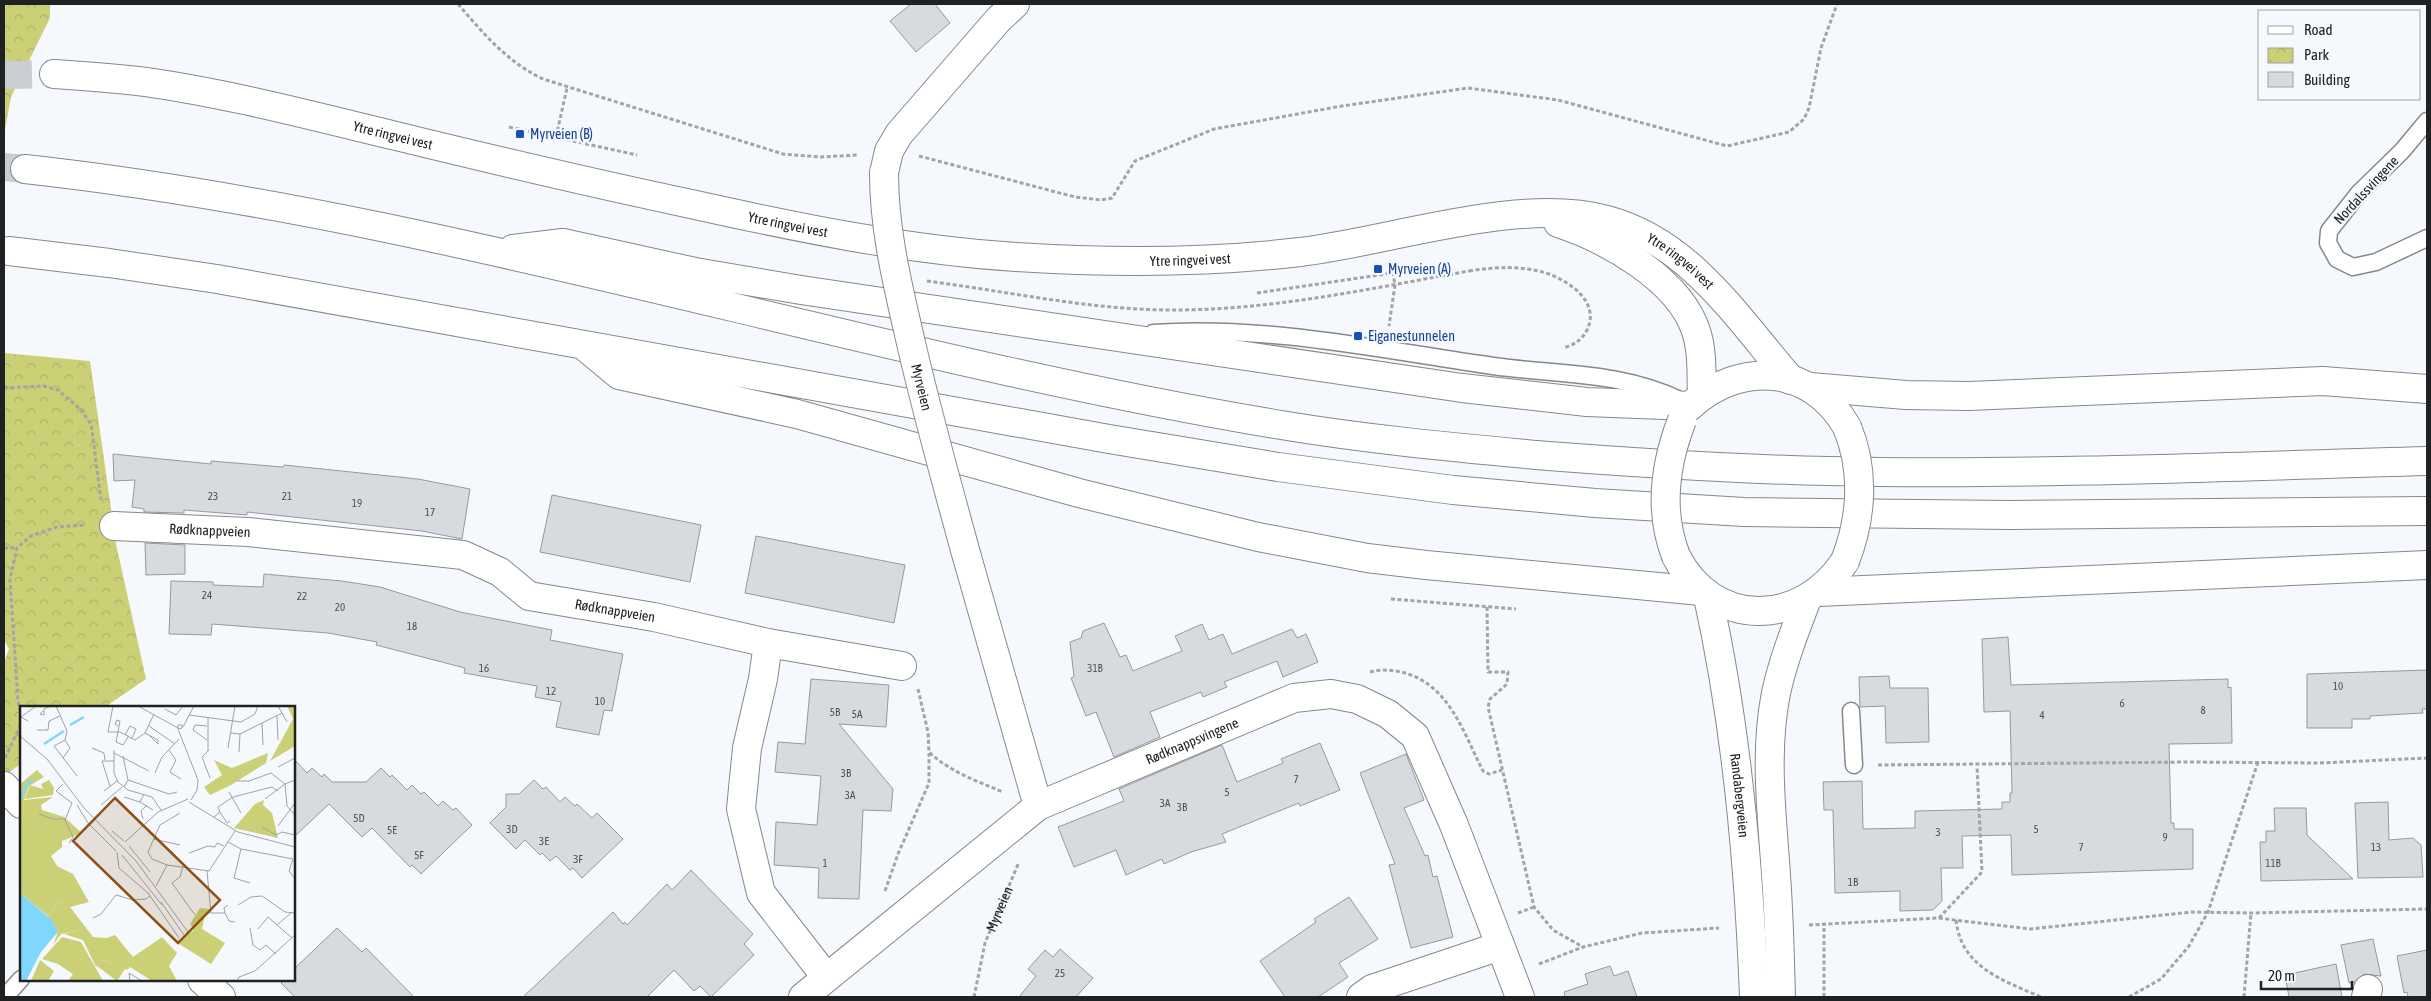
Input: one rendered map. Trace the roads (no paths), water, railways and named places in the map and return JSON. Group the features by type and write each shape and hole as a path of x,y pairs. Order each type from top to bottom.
{"main road":[{"name":"Myrveien","path":"1015,4 998,20 899,134 886,162 885,215 896,278 932,430 967,557 1031,813"},
{"name":"Ytre ringvei vest","path":"54,74 144,82 257,102 565,177 789,226 866,241 937,250 1016,257 1121,261 1240,257 1303,252 1491,218 1531,214 1580,214 1612,221 1666,248 1707,280 1800,383 1834,407 1847,427 1857,456 1859,497 1855,531 1845,561 1836,575 1812,596"},
{"path":"25,169 128,180 247,200 494,251 868,340 1107,393 1286,426 1455,448 1739,469 1880,472 2034,471 2427,461"},
{"name":"Ytre ringvei vest","path":"1531,214 1584,231 1623,253 1673,294 1688,314 1696,330 1700,348 1691,407"},
{"path":"494,251 563,243 695,272 792,289 1462,388 1587,402 1691,407"},
{"path":"9,251 217,279 1109,439 1278,467 1453,490 1595,503 1744,512 2010,515 2427,511"},
{"path":"582,345 619,375 797,414 1079,493 1258,537 1367,558 1705,594 1735,607 1764,610 1794,605 1812,596 2427,565"},
{"path":"1705,594 1690,578 1676,556 1668,530 1666,492 1671,451 1691,407 1726,382 1750,376 1764,375 1800,383 1906,395 1970,396 2314,382 2427,389"},
{"name":"Rødknappveien","path":"109,525 248,532 464,554 500,572 529,596 654,617 768,643 902,666"},
{"name":"Randabergveien","path":"1705,594 1727,697 1739,794 1750,894 1754,997"},
{"path":"1781,997 1771,797 1771,728 1776,692 1794,632 1812,596"},
{"path":"768,643 763,679 747,748 741,809 762,893 826,977"},
{"name":"Rødknappsvingene","path":"803,997 879,937 993,841 1031,813 1294,698 1331,694 1357,699 1388,714 1415,736 1454,825 1517,986"},
{"path":"4,786 20,803"},
{"path":"1361,997 1372,989 1500,946"},
{"path":"203,981 221,997"}],"lane":[{"name":"Nordalssvingene","path":"2427,121 2402,151 2359,193 2328,231 2328,243 2337,259 2353,267 2376,262 2427,238"},
{"path":"1851,712 1854,765"},
{"path":"5,997 20,980"}],"tunnel":[{"path":"4,75 54,74"},
{"path":"4,167 25,169"}],"place":[{"name":"Myrveien (B)","path":"520,134"},
{"name":"Myrveien (A)","path":"1378,269"},
{"name":"Eiganestunnelen","path":"1358,336"}]}
